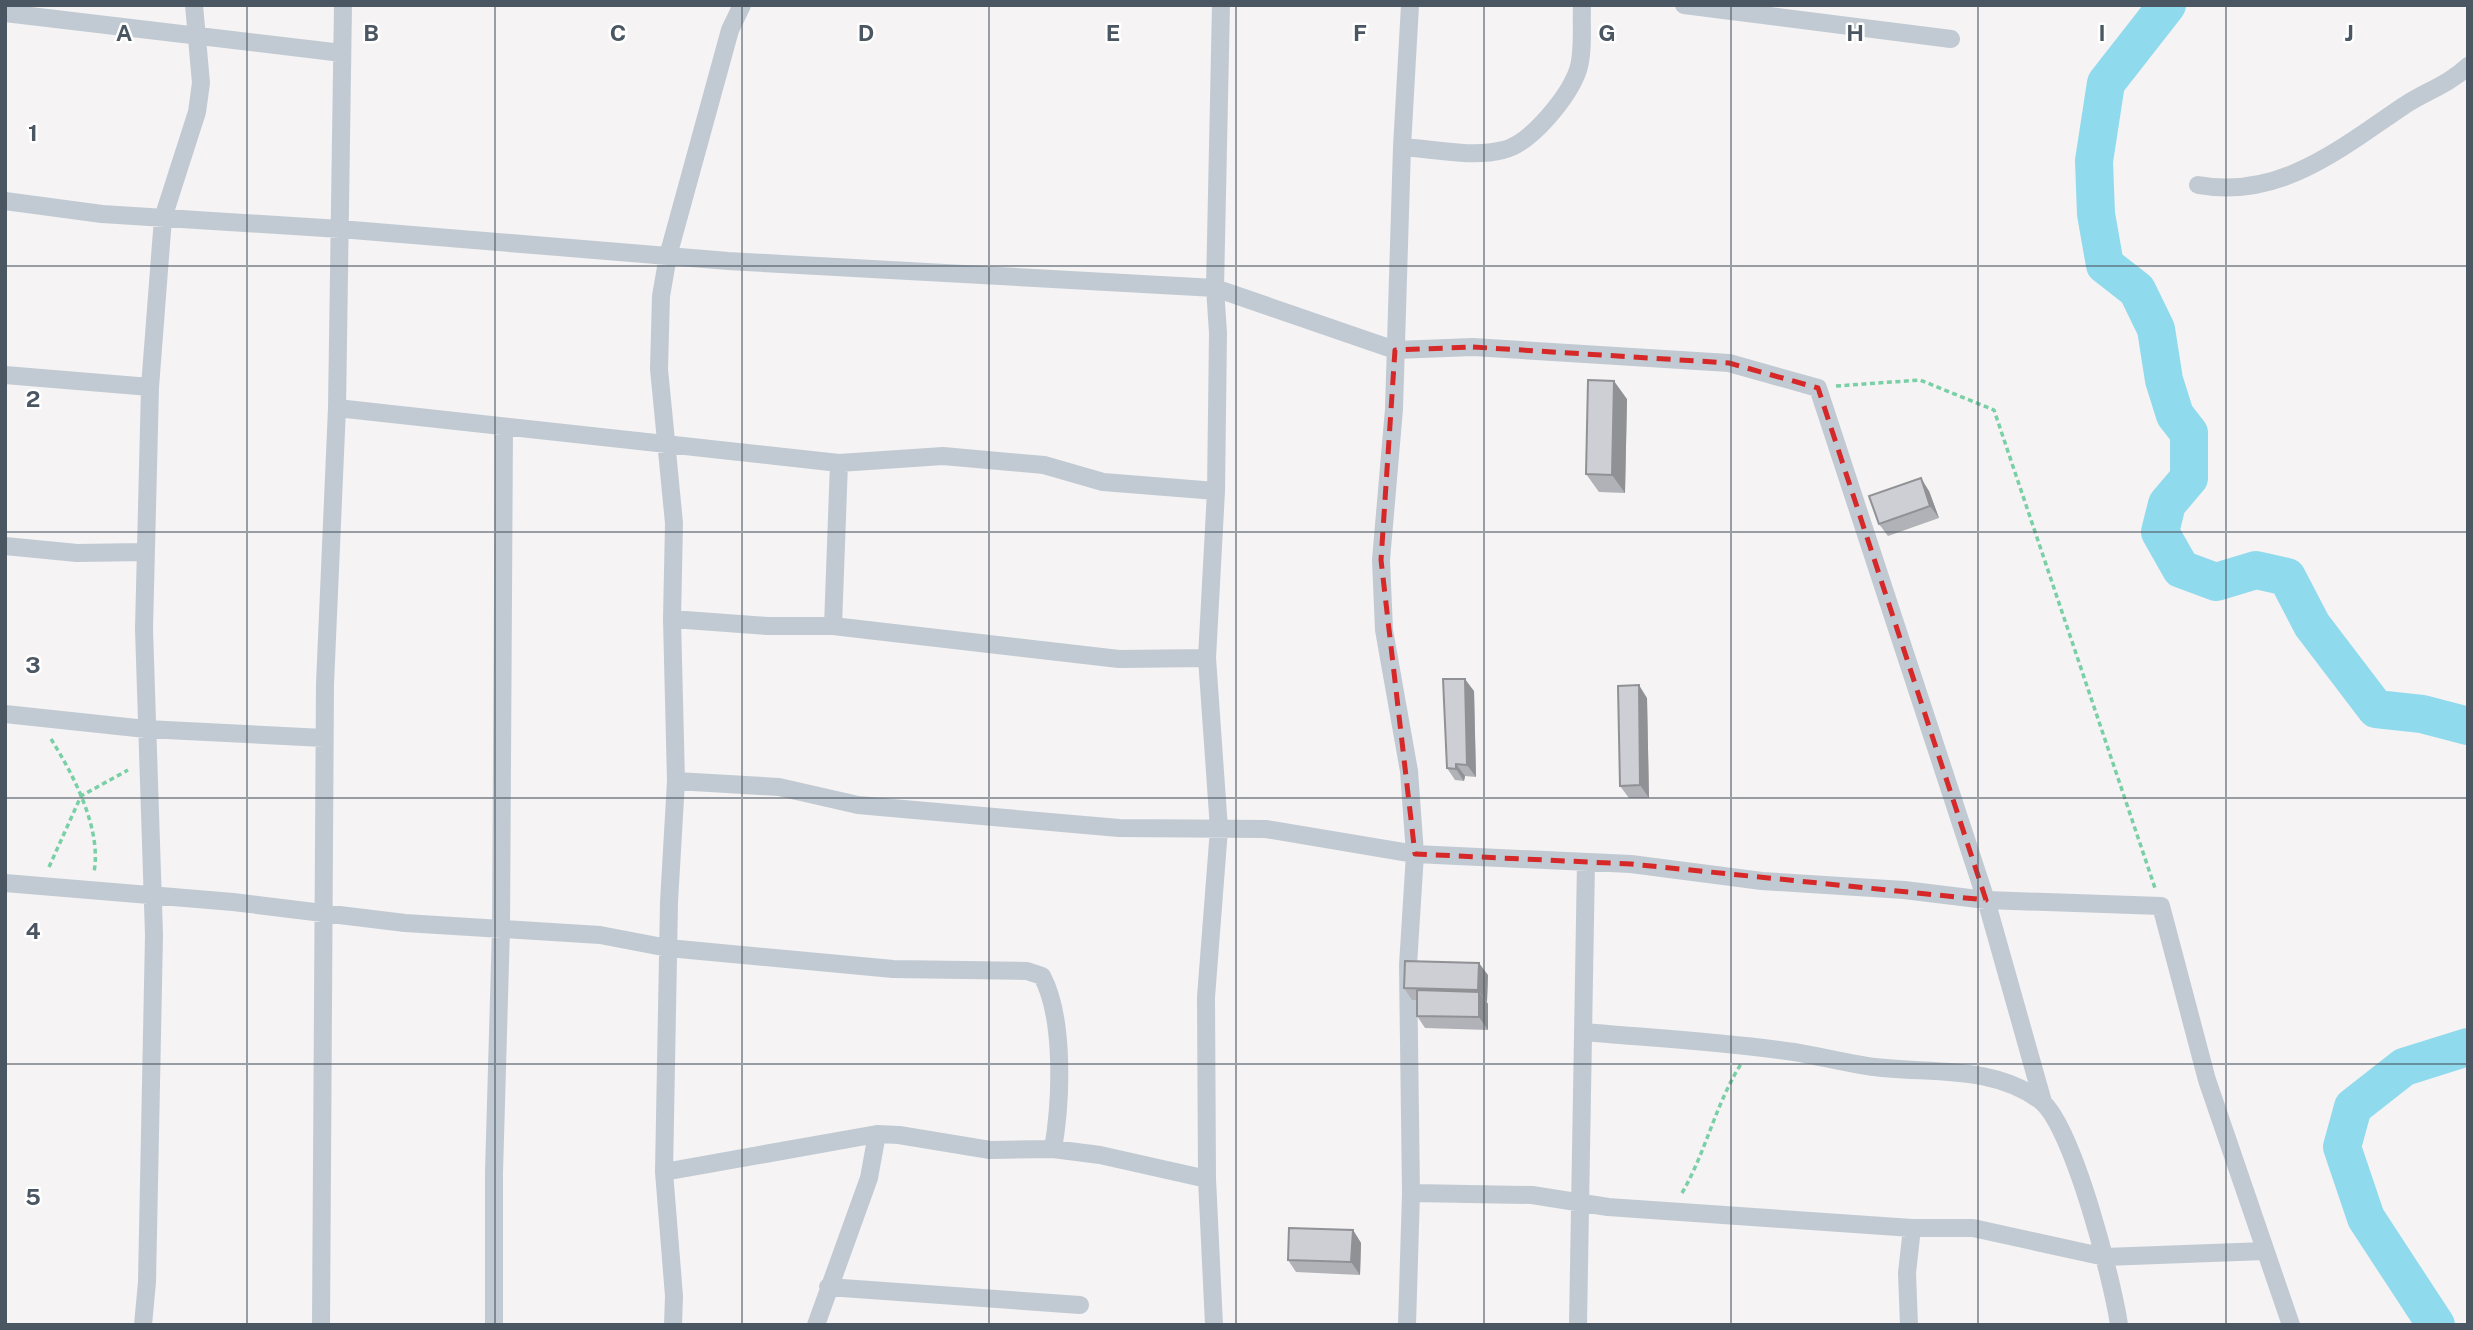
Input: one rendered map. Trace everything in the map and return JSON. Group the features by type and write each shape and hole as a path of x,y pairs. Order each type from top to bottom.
{"street":[{"path":"143,1325 147,1282 152,897 146,729 145,552 150,387 163,218 197,112 201,83 194,5"},
{"path":"321,1325 324,738 337,408 343,5"},
{"path":"673,1325 674,1296 664,1172 668,948 676,781 672,619 674,523 659,369 661,296 668,256 730,30 742,5"},
{"path":"1214,1325 1207,1180 1206,997 1219,829 1207,658 1216,491 1218,333 1215,288 1221,5"},
{"path":"1407,1325 1411,1193 1408,965 1415,854 1409,771 1384,630 1381,560 1394,409 1402,147 1410,5"},
{"path":"1402,147 1481,153 1506,150 1531,135 1551,114 1578,69 1582,5"},
{"path":"1684,5 1748,9 1951,39"},
{"path":"5,13 342,53"},
{"path":"2198,185 2218,189 2284,180 2356,140 2408,103 2453,81 2468,66"},
{"path":"5,201 102,214 340,229 504,245 1215,288 1395,350 1473,347 1729,363 1818,388 1986,900 2043,1102 2063,1136 2083,1185 2105,1257 2119,1325"},
{"path":"5,375 150,387"},
{"path":"337,408 839,463 943,456 1044,465 1103,482 1216,491"},
{"path":"494,1325 494,1173 501,928 504,427"},
{"path":"833,626 839,463"},
{"path":"5,546 77,553 145,552"},
{"path":"672,619 767,626 833,626 1119,659 1207,658"},
{"path":"5,714 146,729 324,738"},
{"path":"676,781 779,787 858,804 1119,828 1266,829 1415,854 1587,862 1986,900 2161,906 2207,1080 2291,1325"},
{"path":"1578,1325 1578,1203 1587,862"},
{"path":"5,883 405,923 600,935 668,948 893,969 1027,971 1042,976 1049,988 1058,1054 1060,1105 1053,1149"},
{"path":"1583,1031 1751,1047 1868,1066 1975,1074 2011,1086 2043,1102"},
{"path":"664,1172 877,1134 990,1150 1053,1149 1100,1155 1207,1180"},
{"path":"816,1325 869,1178 877,1134"},
{"path":"1411,1193 1532,1195 1578,1203 1912,1228 1973,1228 2105,1257 2265,1251"},
{"path":"1909,1325 1907,1273 1912,1228"},
{"path":"828,1287 1080,1305"}],"path":[{"path":"1818,388 1920,380 1994,410 2161,906"},
{"path":"38,717 81,796 96,857 90,891"},
{"path":"41,885 81,796 147,760"},
{"path":"1672,1210 1702,1157 1720,1101 1751,1047"}],"highlighted area":[{"path":"1473,347 1729,363 1818,388 1986,900 1631,864 1415,854 1381,560 1395,350"}],"building":[{"path":"1588,380 1614,381 1612,475 1586,474"},
{"path":"1921,478 1930,506 1879,524 1869,496"},
{"path":"1443,679 1465,679 1467,765 1456,764 1456,769 1447,768"},
{"path":"1639,685 1640,785 1620,786 1618,686"},
{"path":"1405,961 1479,963 1478,990 1404,988"},
{"path":"1417,990 1479,992 1479,1017 1417,1016"},
{"path":"1289,1228 1353,1230 1351,1262 1288,1260"}],"waterway":[{"path":"2167,5 2106,83 2094,161 2096,214 2105,265 2137,290 2156,329 2164,380 2175,415 2189,433 2189,478 2167,504 2160,532 2181,569 2216,582 2256,570 2287,577 2312,625 2376,709 2422,714 2468,726"},
{"path":"2436,1325 2366,1218 2342,1147 2353,1107 2404,1067 2468,1047"}]}
